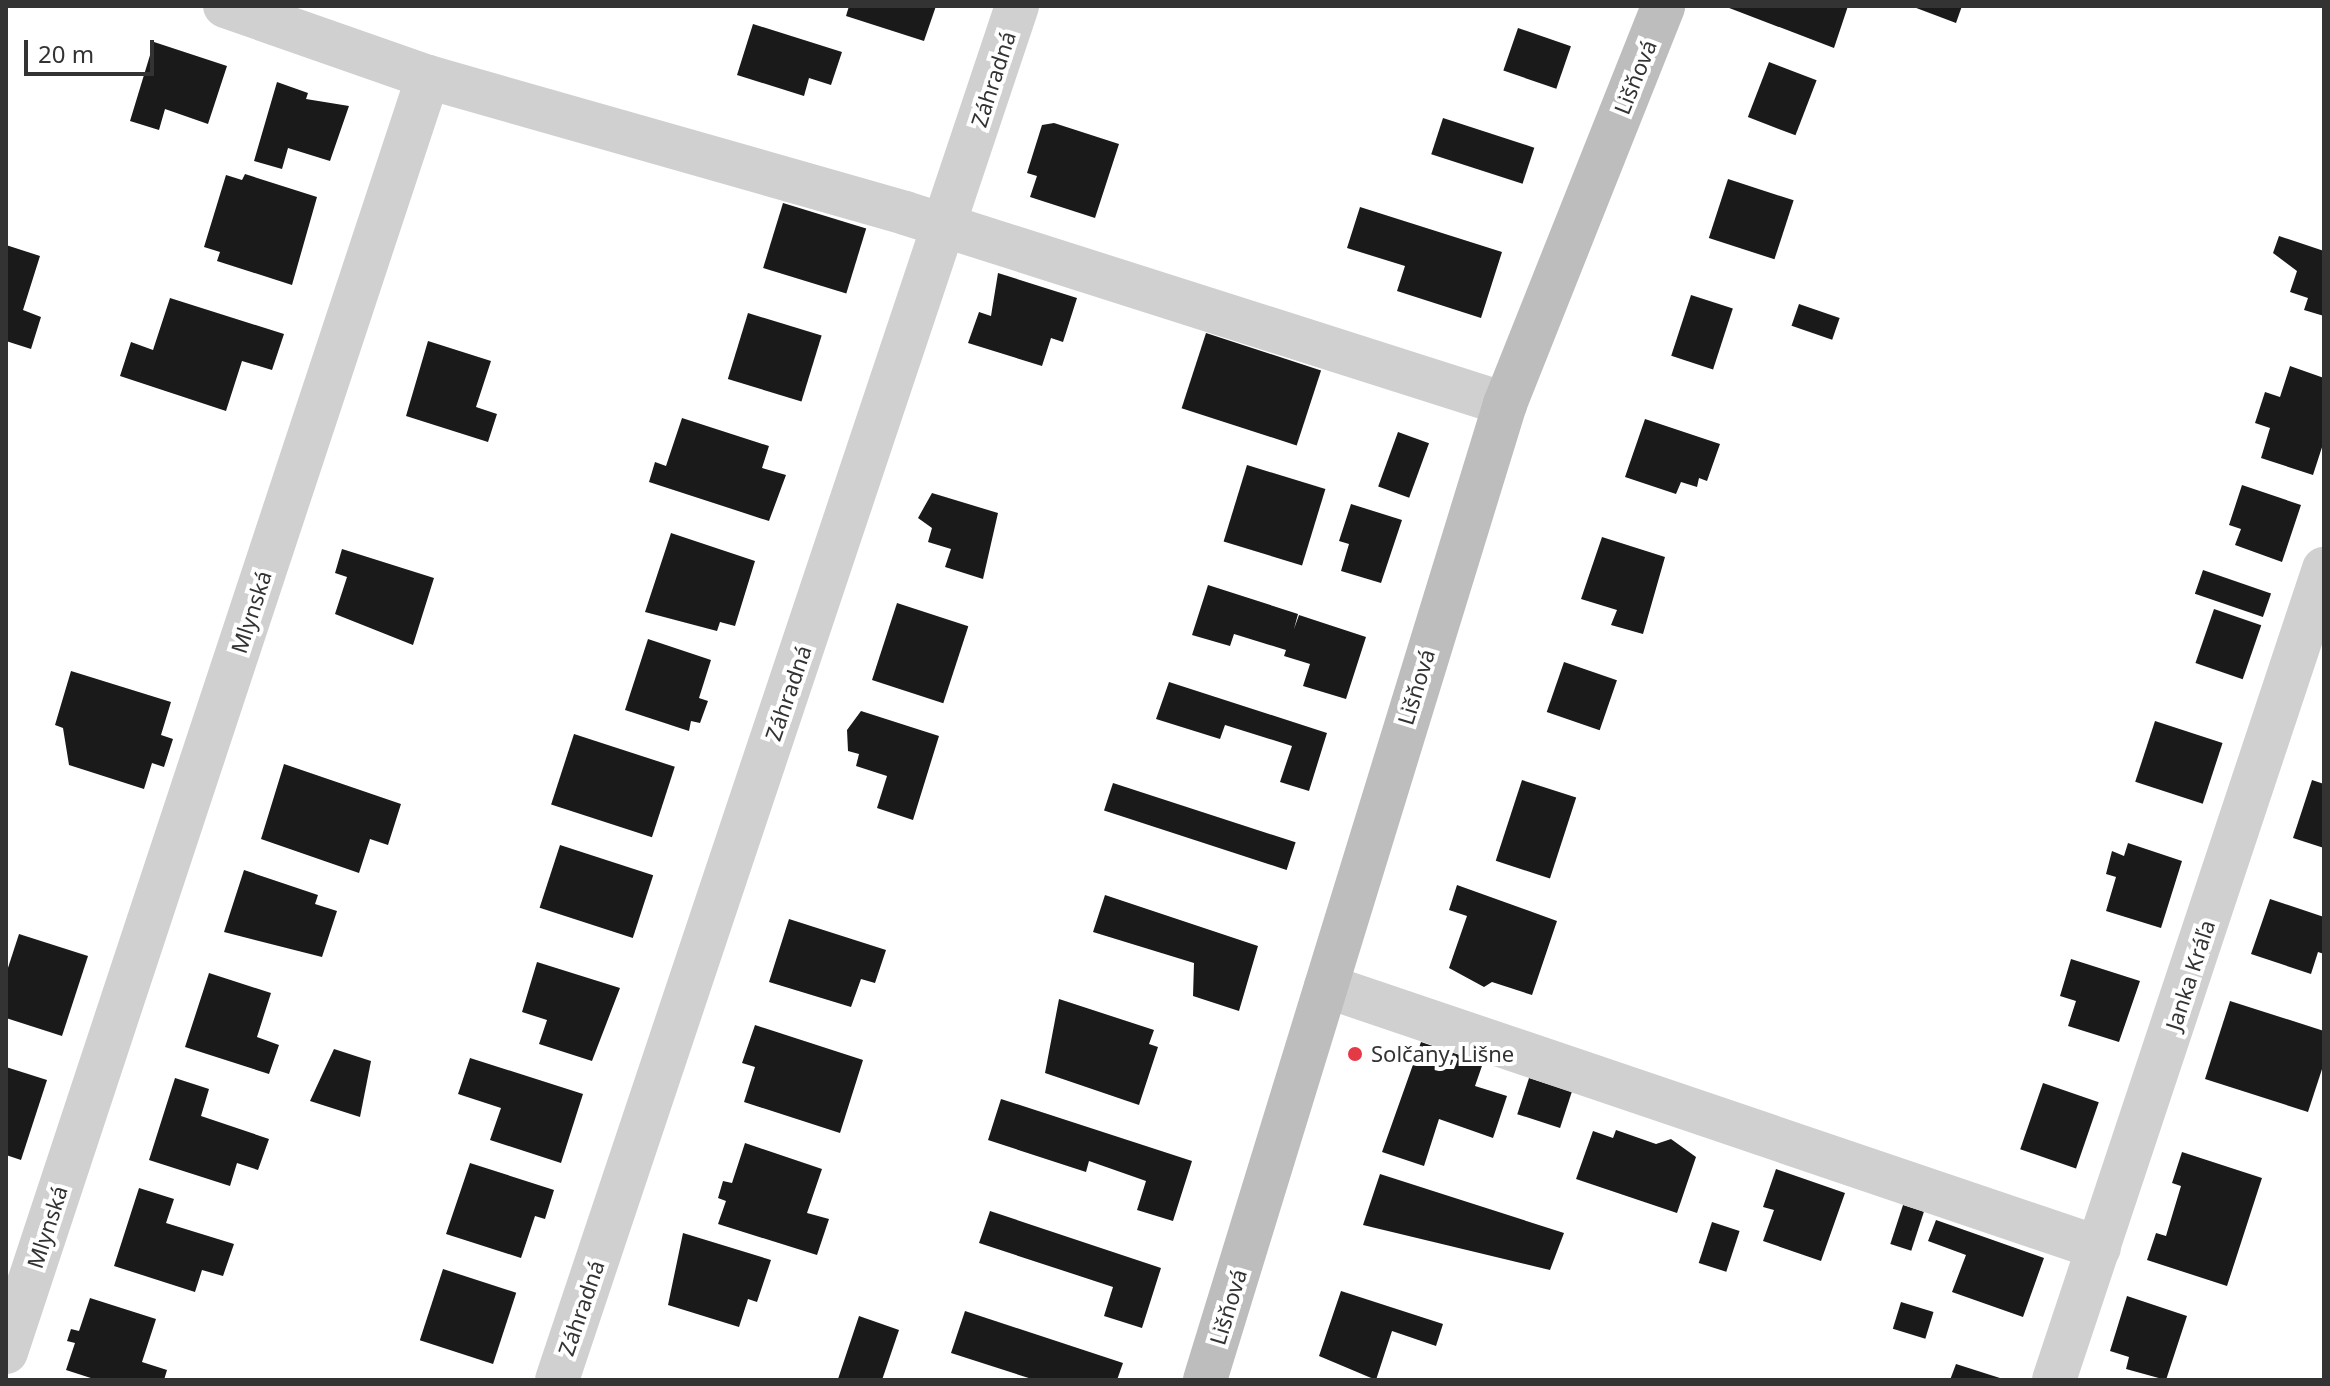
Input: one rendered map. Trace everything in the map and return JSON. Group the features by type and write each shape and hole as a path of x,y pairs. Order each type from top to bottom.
{"main road":[{"name":"Lišňová","path":"1205,1380 1505,404 1663,6"}],"street":[{"path":"225,6 428,77 946,226 1505,404"},
{"name":"Záhradná","path":"557,1380 946,226 1017,6"},
{"name":"Mlynská","path":"6,1352 428,77"},
{"name":"Janka Kráľa","path":"2054,1380 2324,569"},
{"path":"1326,986 2099,1248"}],"building":[{"path":"849,6 936,6 924,41 846,16"},
{"path":"1724,6 1848,6 1834,48"},
{"path":"1911,6 1962,6 1956,23"},
{"path":"753,24 842,52 831,85 809,78 804,96 737,75"},
{"path":"1518,28 1571,46 1556,89 1503,71"},
{"path":"154,42 227,66 208,124 165,109 159,130 130,121"},
{"path":"1769,62 1817,80 1795,135 1748,117"},
{"path":"277,82 308,93 306,99 349,106 330,161 288,148 282,169 254,161"},
{"path":"1443,118 1534,148 1523,184 1431,154"},
{"path":"1054,123 1119,144 1095,218 1030,197 1037,176 1027,173 1042,125"},
{"path":"245,174 317,197 292,285 217,261 220,252 204,247 226,175 242,180"},
{"path":"1728,179 1794,200 1774,259 1709,238"},
{"path":"783,203 866,228 846,293 763,268"},
{"path":"1360,207 1502,252 1481,318 1397,291 1405,266 1347,248"},
{"path":"2279,236 2324,251 2324,316 2304,310 2308,298 2290,292 2297,271 2273,253"},
{"path":"6,245 40,256 23,310 41,317 31,349 6,341"},
{"path":"998,273 1077,298 1063,342 1051,338 1042,366 968,343 979,312 991,316"},
{"path":"1691,295 1733,309 1713,369 1671,356"},
{"path":"170,298 284,334 272,370 242,361 226,411 120,376 131,342 153,350"},
{"path":"1799,304 1840,318 1832,340 1792,326"},
{"path":"748,313 822,336 801,401 728,379"},
{"path":"1206,333 1321,370 1297,446 1182,408"},
{"path":"428,341 491,361 476,407 497,414 488,442 406,416"},
{"path":"2290,366 2324,378 2324,441 2313,475 2261,458 2270,428 2255,423 2265,392 2280,397"},
{"path":"682,418 769,446 762,468 786,475 769,521 649,482 655,462 666,466"},
{"path":"1645,419 1720,444 1707,481 1699,478 1697,487 1681,482 1676,494 1625,477"},
{"path":"1398,432 1429,443 1409,498 1378,487"},
{"path":"1247,465 1325,489 1302,565 1224,542"},
{"path":"2242,485 2301,505 2282,562 2235,545 2241,529 2229,525"},
{"path":"932,493 998,513 983,579 945,567 951,549 928,542 932,528 918,518"},
{"path":"1351,504 1402,520 1381,583 1341,571 1349,544 1339,541"},
{"path":"671,533 755,561 735,626 720,622 717,631 645,612"},
{"path":"1602,537 1665,557 1643,634 1611,625 1617,610 1581,599"},
{"path":"342,549 434,578 413,645 335,614 347,577 335,573"},
{"path":"2203,570 2271,593 2263,617 2195,594"},
{"path":"1208,585 1298,614 1294,629 1299,615 1366,637 1346,699 1303,686 1310,664 1284,656 1286,650 1234,634 1230,646 1192,635"},
{"path":"897,603 968,626 943,703 872,680"},
{"path":"2214,609 2261,625 2243,679 2195,663"},
{"path":"648,639 711,660 699,698 708,701 700,723 691,721 689,731 625,710"},
{"path":"1564,662 1617,680 1600,730 1547,712"},
{"path":"71,671 171,702 161,735 173,739 164,767 152,763 144,789 69,765 63,728 55,725"},
{"path":"1169,682 1327,733 1309,791 1280,782 1292,746 1225,725 1220,739 1156,719"},
{"path":"861,711 939,736 913,820 877,808 887,776 856,766 859,754 848,751 847,730"},
{"path":"2155,721 2223,743 2203,804 2135,782"},
{"path":"574,734 675,767 652,837 551,804"},
{"path":"284,764 401,804 388,845 370,839 359,873 261,839"},
{"path":"1522,780 1576,798 1550,878 1496,861"},
{"path":"2312,780 2324,784 2324,848 2293,838"},
{"path":"1113,783 1296,842 1287,870 1104,811"},
{"path":"2128,843 2182,861 2161,928 2106,911 2116,877 2106,874 2112,851 2124,856"},
{"path":"560,845 653,875 633,938 540,908"},
{"path":"244,870 318,895 315,904 337,911 322,957 224,932"},
{"path":"1457,885 1557,921 1532,995 1492,982 1484,987 1449,968 1467,916 1449,910"},
{"path":"1105,895 1258,946 1239,1011 1193,996 1194,963 1093,932"},
{"path":"2270,899 2324,917 2324,954 2318,952 2311,974 2251,954"},
{"path":"789,919 886,950 875,983 861,979 851,1007 769,982"},
{"path":"19,934 88,956 62,1036 6,1018 6,974"},
{"path":"2071,959 2140,981 2119,1042 2068,1026 2076,1001 2060,996"},
{"path":"537,962 620,988 592,1061 539,1044 547,1020 522,1012"},
{"path":"209,973 271,993 257,1037 279,1045 269,1074 185,1047"},
{"path":"1059,999 1154,1030 1149,1044 1158,1047 1139,1105 1045,1073"},
{"path":"2230,1001 2324,1031 2324,1063 2308,1112 2205,1079"},
{"path":"755,1025 863,1060 840,1133 744,1102 755,1067 742,1063"},
{"path":"1421,1042 1483,1063 1475,1086 1507,1096 1493,1138 1439,1119 1424,1166 1382,1152"},
{"path":"334,1049 371,1061 360,1117 310,1101"},
{"path":"470,1058 583,1094 561,1163 490,1140 501,1108 458,1094"},
{"path":"6,1067 47,1080 21,1160 6,1155"},
{"path":"175,1078 209,1089 201,1116 269,1139 258,1170 237,1163 230,1186 149,1160"},
{"path":"1529,1078 1572,1092 1560,1128 1517,1114"},
{"path":"2043,1083 2099,1102 2076,1168 2020,1149"},
{"path":"1001,1099 1192,1161 1173,1221 1137,1210 1146,1181 1089,1161 1086,1172 988,1140"},
{"path":"1616,1130 1656,1144 1671,1139 1696,1157 1677,1213 1576,1179 1593,1131 1613,1138"},
{"path":"745,1143 822,1169 807,1213 829,1219 817,1255 718,1224 726,1201 718,1198 723,1181 732,1183"},
{"path":"2182,1152 2262,1178 2227,1286 2147,1260 2156,1233 2166,1236 2181,1186 2172,1183"},
{"path":"470,1163 554,1190 545,1219 535,1216 521,1258 446,1234"},
{"path":"1776,1169 1845,1193 1821,1261 1763,1241 1774,1210 1763,1207"},
{"path":"1380,1174 1564,1233 1550,1270 1363,1225"},
{"path":"139,1188 174,1199 166,1223 234,1244 223,1276 202,1270 195,1292 114,1266"},
{"path":"1903,1205 1924,1212 1911,1251 1890,1244"},
{"path":"990,1211 1161,1268 1142,1328 1104,1316 1113,1287 979,1243"},
{"path":"1936,1220 2044,1258 2023,1317 1952,1292 1966,1255 1928,1241"},
{"path":"1712,1222 1740,1231 1726,1272 1699,1263"},
{"path":"683,1233 771,1260 757,1302 748,1299 739,1327 668,1305"},
{"path":"443,1269 516,1293 493,1364 420,1340"},
{"path":"1341,1291 1443,1324 1436,1346 1392,1331 1376,1380 1319,1356"},
{"path":"2127,1296 2187,1316 2166,1380 2126,1369 2129,1357 2110,1351"},
{"path":"90,1298 156,1319 142,1362 167,1370 164,1380 97,1380 66,1370 75,1343 67,1341 71,1329 79,1331"},
{"path":"1901,1302 1934,1312 1925,1339 1893,1329"},
{"path":"965,1311 1123,1363 1117,1380 1035,1380 951,1353"},
{"path":"859,1316 899,1330 882,1380 838,1379"},
{"path":"1956,1364 2003,1379 2003,1380 1950,1380"}],"place":[{"name":"Solčany, Lišne","path":"1355,1054"}]}
